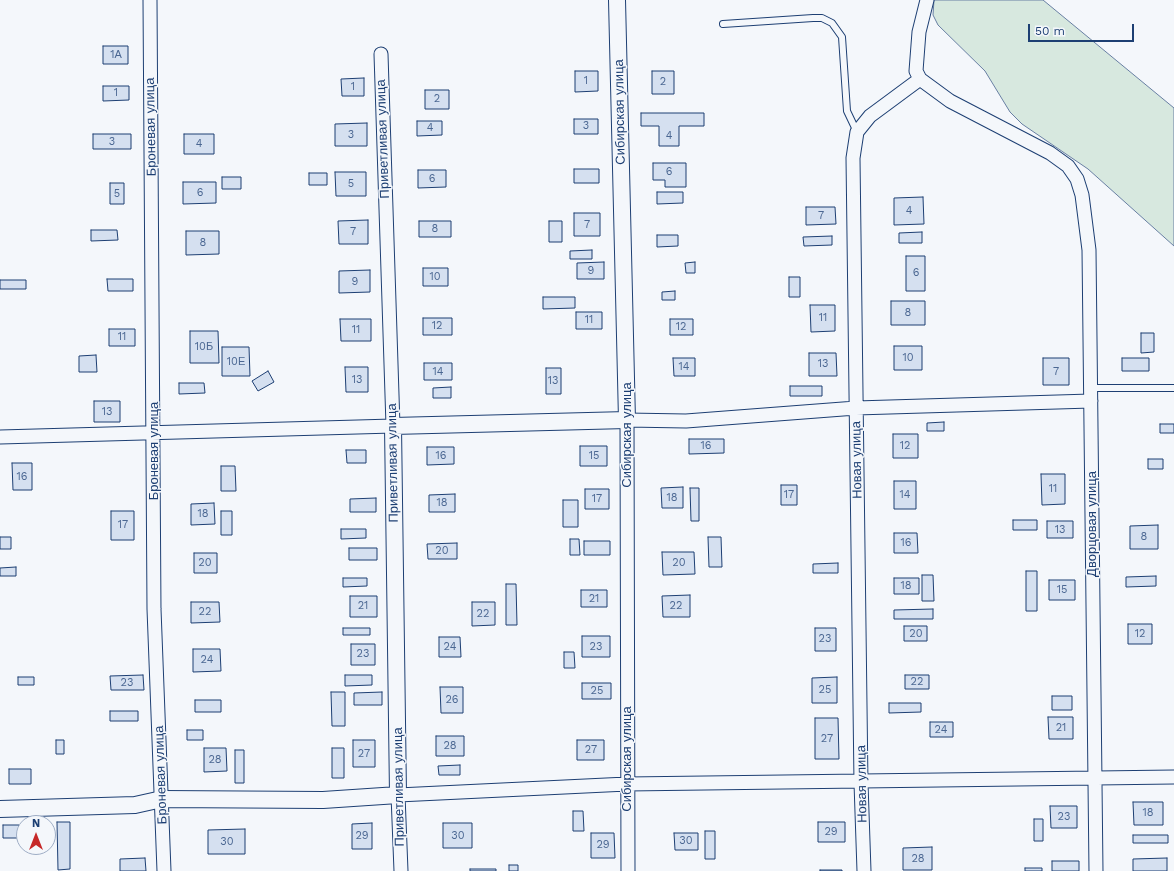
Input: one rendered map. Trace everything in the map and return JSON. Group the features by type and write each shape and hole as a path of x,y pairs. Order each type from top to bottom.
{"street":[{"name":"Броневая улица","path":"150,0 154,609 164,871"},
{"name":"Сибирская улица","path":"617,0 628,420 628,871"},
{"path":"857,132 870,116 920,79 916,71 919,32 927,0"},
{"name":"Приветливая улица","path":"381,54 393,426 398,795 401,871"},
{"name":"Дворцовая улица","path":"920,79 950,101 1050,153 1068,166 1077,179 1082,195 1089,250 1096,871"},
{"name":"Новая улица","path":"857,132 853,158 861,782 864,871"},
{"path":"0,437 628,420 686,421 856,408 1091,395"},
{"path":"0,809 135,805 162,799 323,800 627,784 1174,777"}],"lane":[{"path":"723,24 813,18 822,18 832,23 842,37 847,112 857,132"},
{"path":"1091,395 1174,388"}],"shaded area":[{"path":"934,0 1043,0 1174,108 1174,246 1088,169 1022,124 1010,112 985,71 938,25 933,15"}],"building":[{"path":"103,46 128,46 128,64 103,64"},
{"path":"575,71 598,71 598,91 575,92"},
{"path":"652,71 674,71 674,94 652,94"},
{"path":"364,78 364,96 342,96 341,79"},
{"path":"103,86 129,86 129,100 103,101"},
{"path":"425,90 449,90 449,109 425,109"},
{"path":"641,113 704,113 704,126 679,126 679,146 659,146 659,126 641,126"},
{"path":"574,119 598,119 598,134 574,134"},
{"path":"417,121 442,121 442,135 417,136"},
{"path":"367,123 367,146 335,146 335,124"},
{"path":"93,134 131,134 131,149 93,149"},
{"path":"184,134 214,134 214,154 184,154"},
{"path":"653,163 686,163 686,187 665,187 665,180 653,180"},
{"path":"574,169 599,169 599,183 574,183"},
{"path":"418,170 446,170 446,187 418,188"},
{"path":"335,172 366,172 366,196 336,196"},
{"path":"309,173 327,173 327,185 309,185"},
{"path":"222,177 241,177 241,189 222,189"},
{"path":"183,182 216,182 216,203 183,204"},
{"path":"110,183 124,183 124,204 110,204"},
{"path":"657,192 683,192 683,203 657,204"},
{"path":"923,197 924,224 894,225 894,198"},
{"path":"806,207 835,207 836,224 806,225"},
{"path":"574,213 600,213 600,236 574,236"},
{"path":"368,220 368,244 339,244 338,221"},
{"path":"419,221 451,221 451,237 419,237"},
{"path":"549,221 562,221 562,242 549,242"},
{"path":"91,230 117,230 118,240 91,241"},
{"path":"186,231 219,231 219,254 186,255"},
{"path":"922,232 922,243 899,243 899,233"},
{"path":"657,235 678,235 678,246 657,247"},
{"path":"832,236 832,245 804,246 803,237"},
{"path":"592,250 592,259 570,259 570,251"},
{"path":"906,256 925,256 925,291 906,291"},
{"path":"604,262 604,279 577,279 577,263"},
{"path":"695,262 695,273 686,273 685,263"},
{"path":"423,268 448,268 448,286 423,286"},
{"path":"370,270 370,292 339,293 339,271"},
{"path":"789,277 800,277 800,297 789,297"},
{"path":"107,279 133,279 133,291 108,291"},
{"path":"0,280 26,280 26,289 0,289"},
{"path":"675,291 675,300 662,300 662,292"},
{"path":"543,297 575,297 575,308 543,309"},
{"path":"891,301 925,301 925,325 891,325"},
{"path":"810,305 835,305 835,331 811,332"},
{"path":"576,312 602,312 602,329 576,329"},
{"path":"423,318 452,318 452,335 423,335"},
{"path":"340,319 371,319 371,341 341,341"},
{"path":"670,319 693,319 693,335 670,335"},
{"path":"109,329 135,329 135,346 109,346"},
{"path":"190,331 218,331 219,363 190,363"},
{"path":"1141,333 1154,333 1154,352 1141,353"},
{"path":"894,346 922,346 922,370 894,370"},
{"path":"222,347 249,347 250,376 222,376"},
{"path":"809,353 836,353 837,376 809,376"},
{"path":"96,355 97,372 79,372 79,356"},
{"path":"673,358 695,358 695,376 674,376"},
{"path":"1043,358 1069,358 1069,385 1043,385"},
{"path":"1122,358 1149,358 1149,371 1122,371"},
{"path":"424,363 452,363 452,380 424,380"},
{"path":"345,367 368,367 368,392 346,392"},
{"path":"546,368 561,368 561,394 546,394"},
{"path":"268,371 274,382 258,391 252,381"},
{"path":"179,383 204,383 205,393 179,394"},
{"path":"790,386 822,386 822,396 790,396"},
{"path":"451,387 451,398 433,398 433,388"},
{"path":"94,401 120,401 120,422 94,422"},
{"path":"944,422 944,431 927,431 927,423"},
{"path":"1160,424 1174,424 1174,433 1160,433"},
{"path":"893,434 918,434 918,458 893,458"},
{"path":"689,439 724,439 724,453 689,454"},
{"path":"580,446 607,446 607,466 580,466"},
{"path":"427,447 454,447 454,464 427,465"},
{"path":"346,450 366,450 366,463 347,463"},
{"path":"1148,459 1163,459 1163,469 1148,469"},
{"path":"12,463 32,463 32,490 13,490"},
{"path":"221,466 235,466 236,491 221,491"},
{"path":"1041,474 1065,474 1065,504 1042,505"},
{"path":"894,481 916,481 916,509 894,509"},
{"path":"781,485 797,485 797,505 781,505"},
{"path":"683,487 683,508 662,508 661,488"},
{"path":"690,488 699,488 699,521 691,521"},
{"path":"585,489 609,489 609,509 585,509"},
{"path":"455,494 455,512 429,512 429,495"},
{"path":"376,498 376,512 350,512 350,499"},
{"path":"563,500 578,500 578,527 563,527"},
{"path":"214,503 215,524 191,525 191,504"},
{"path":"111,511 134,511 134,540 111,540"},
{"path":"221,511 232,511 232,535 221,535"},
{"path":"1013,520 1037,520 1037,530 1013,530"},
{"path":"1047,521 1073,521 1073,538 1047,538"},
{"path":"1158,525 1158,549 1130,549 1130,526"},
{"path":"341,529 366,529 366,538 341,539"},
{"path":"894,533 917,533 918,553 894,553"},
{"path":"0,537 11,537 11,549 0,549"},
{"path":"708,537 721,537 722,567 709,567"},
{"path":"570,539 579,539 580,555 570,555"},
{"path":"584,541 610,541 610,555 584,555"},
{"path":"457,543 457,559 428,559 427,544"},
{"path":"349,548 377,548 377,560 349,560"},
{"path":"662,552 694,552 695,574 663,575"},
{"path":"194,553 217,553 217,573 194,573"},
{"path":"838,563 838,573 813,573 813,564"},
{"path":"16,567 16,576 0,576 0,568"},
{"path":"1026,571 1037,571 1037,611 1026,611"},
{"path":"922,575 933,575 934,601 922,601"},
{"path":"1156,576 1156,586 1126,587 1126,577"},
{"path":"343,578 367,578 367,586 343,587"},
{"path":"894,578 919,578 919,594 894,594"},
{"path":"1049,580 1075,580 1075,600 1049,600"},
{"path":"506,584 516,584 517,625 506,625"},
{"path":"581,590 607,590 607,607 581,607"},
{"path":"690,595 690,617 663,617 662,596"},
{"path":"350,596 377,596 377,617 350,617"},
{"path":"191,602 219,602 220,622 191,623"},
{"path":"472,602 495,602 495,625 472,626"},
{"path":"933,609 933,619 894,619 894,610"},
{"path":"1128,624 1152,624 1152,644 1128,644"},
{"path":"904,626 927,626 927,641 904,641"},
{"path":"343,628 370,628 370,635 343,635"},
{"path":"815,628 836,628 836,651 815,651"},
{"path":"582,636 610,636 610,657 582,657"},
{"path":"439,637 460,637 461,657 439,657"},
{"path":"351,644 375,644 375,665 351,665"},
{"path":"193,649 220,649 221,671 193,672"},
{"path":"564,652 574,652 575,668 564,668"},
{"path":"143,675 144,690 111,690 110,676"},
{"path":"345,675 372,675 372,685 345,686"},
{"path":"905,675 929,675 929,689 905,689"},
{"path":"18,677 34,677 34,685 18,685"},
{"path":"837,677 837,703 812,703 812,678"},
{"path":"582,683 611,683 611,699 582,699"},
{"path":"440,687 463,687 463,713 441,713"},
{"path":"331,692 345,692 345,726 332,726"},
{"path":"382,692 382,705 354,705 354,693"},
{"path":"1052,696 1072,696 1072,710 1052,710"},
{"path":"195,700 221,700 221,712 195,712"},
{"path":"889,703 921,703 921,712 889,713"},
{"path":"110,711 138,711 138,721 110,721"},
{"path":"1048,717 1073,717 1073,739 1049,739"},
{"path":"815,718 838,718 839,759 815,759"},
{"path":"930,722 953,722 953,737 930,737"},
{"path":"187,730 203,730 203,740 187,740"},
{"path":"436,736 464,736 464,756 436,756"},
{"path":"56,740 64,740 64,754 56,754"},
{"path":"353,740 375,740 375,767 353,767"},
{"path":"577,740 604,740 604,760 577,760"},
{"path":"204,748 226,748 227,771 204,772"},
{"path":"332,748 344,748 344,778 332,778"},
{"path":"235,750 244,750 244,783 235,783"},
{"path":"460,765 460,775 439,775 438,766"},
{"path":"9,769 31,769 31,784 9,784"},
{"path":"1133,802 1163,802 1163,825 1134,825"},
{"path":"1050,806 1077,806 1077,828 1051,828"},
{"path":"573,811 583,811 584,831 573,831"},
{"path":"1034,819 1043,819 1043,841 1034,841"},
{"path":"57,822 70,822 70,869 58,870"},
{"path":"818,822 845,822 845,842 818,842"},
{"path":"372,823 372,849 352,849 352,824"},
{"path":"443,823 472,823 472,848 443,848"},
{"path":"3,825 16,825 16,838 3,838"},
{"path":"245,829 245,854 208,854 208,830"},
{"path":"705,831 715,831 715,859 705,859"},
{"path":"591,833 614,833 615,858 591,858"},
{"path":"674,833 698,833 698,850 675,850"},
{"path":"1133,835 1168,835 1168,843 1133,843"},
{"path":"932,847 932,870 903,870 903,848"},
{"path":"145,858 146,871 120,871 120,859"},
{"path":"1167,858 1167,871 1133,871 1133,859"},
{"path":"1052,861 1079,861 1079,871 1052,871"},
{"path":"509,865 518,865 518,871 509,871"},
{"path":"1025,868 1042,868 1042,871 1025,871"},
{"path":"470,869 496,869 496,871 470,871"},
{"path":"842,870 842,871 820,871"}]}
